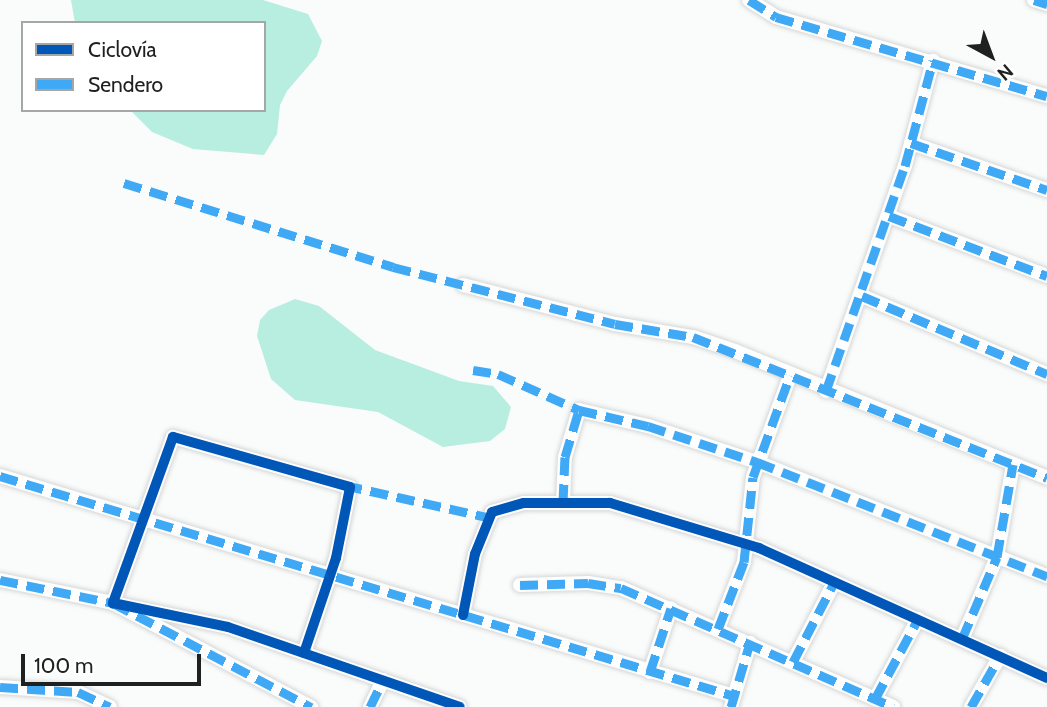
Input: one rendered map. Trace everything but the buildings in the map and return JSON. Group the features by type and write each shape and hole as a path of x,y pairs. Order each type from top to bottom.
{"street":[{"path":"749,0 776,17 1047,96"},
{"path":"1034,0 1047,4"},
{"path":"826,391 889,216 933,61"},
{"path":"911,143 1047,190"},
{"path":"889,216 1047,276"},
{"path":"463,285 615,324 693,337 1047,478"},
{"path":"862,296 1047,374"},
{"path":"718,629 741,574 749,493 757,461 790,376"},
{"path":"563,502 565,457 579,411 648,426 757,461 1047,576"},
{"path":"113,603 170,440 177,437 350,487 331,576 304,653"},
{"path":"962,639 998,556 1013,464"},
{"path":"0,476 650,672 732,702 750,643"},
{"path":"463,615 486,517 524,503 610,503 746,544 1047,678"},
{"path":"0,580 215,624 460,707"},
{"path":"793,662 834,583"},
{"path":"520,585 605,584 671,608 893,707"},
{"path":"113,603 311,707"},
{"path":"650,672 671,608"},
{"path":"875,699 918,619"},
{"path":"971,707 1000,656"},
{"path":"370,707 383,680"},
{"path":"0,687 79,692 110,707"}],"green space":[{"path":"71,0 263,0 308,14 322,41 317,56 287,91 280,105 277,134 264,155 193,149 152,132 132,112 266,112 266,21 75,21"},
{"path":"295,299 319,306 375,350 459,381 493,386 511,407 505,429 490,441 443,447 378,412 295,400 271,379 257,336 260,320 269,310"}],"marked path":[{"path":"749,0 776,17 1047,96"},
{"path":"1034,0 1047,4"},
{"path":"826,391 905,166 933,61"},
{"path":"911,143 1047,190"},
{"path":"124,183 393,267 615,324 693,337 1047,478"},
{"path":"889,216 1047,276"},
{"path":"862,296 1047,374"},
{"path":"473,370 498,374 579,410 648,426 757,462 1047,576"},
{"path":"718,629 744,562 753,477 790,376"},
{"path":"563,502 565,457 579,410"},
{"path":"962,639 997,557 1013,464"},
{"path":"0,476 734,696"},
{"path":"344,485 487,517"},
{"path":"0,580 113,603 311,707"},
{"path":"520,585 588,583 621,588 893,707"},
{"path":"793,662 834,583"},
{"path":"650,672 671,608"},
{"path":"875,699 918,619"},
{"path":"731,707 750,643"},
{"path":"971,707 1000,656"},
{"path":"370,707 383,680"},
{"path":"0,687 78,692 110,707"}],"cycle path":[{"path":"304,653 336,558 350,487 173,437 113,603 228,627 460,707"},
{"path":"463,615 475,554 492,512 524,503 610,503 759,548 1047,678"}]}
